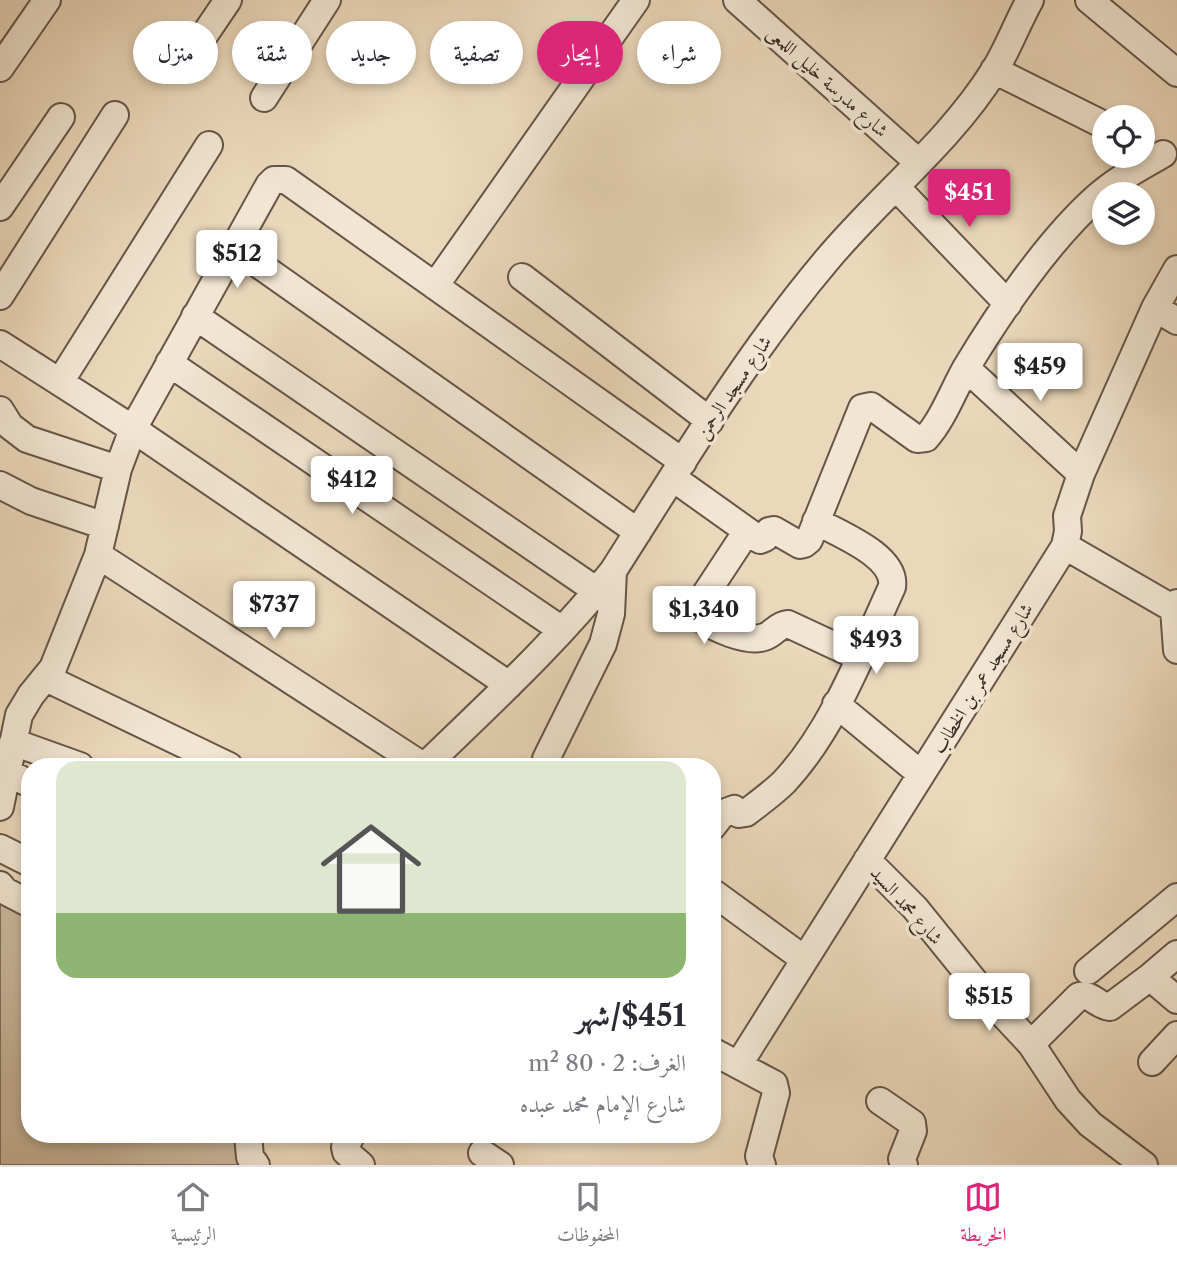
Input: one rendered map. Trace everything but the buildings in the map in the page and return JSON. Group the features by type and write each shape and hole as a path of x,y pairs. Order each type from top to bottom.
{"street":[{"path":"0,68 47,0"},
{"path":"214,21 228,0"},
{"path":"264,98 327,0"},
{"path":"435,286 636,0"},
{"name":"شارع مدرسة خليل اللمعى","path":"737,0 918,162"},
{"name":"شارع مسجد الرحمن","path":"432,758 509,685 605,581 765,337 827,259 946,132 995,70 1030,0"},
{"path":"1089,0 1177,73"},
{"path":"995,70 1092,119"},
{"path":"0,296 115,115"},
{"path":"0,207 61,117"},
{"path":"60,382 209,145"},
{"path":"0,807 18,778 13,742 19,715 53,668 98,555 118,468 133,429 274,180 282,178 435,286 678,470 747,531 761,540 774,530 802,545 809,540 862,408 871,406 917,439 923,440 929,436 1007,304 1069,224 1098,196 1161,153"},
{"path":"896,187 1007,304"},
{"path":"234,247 638,532"},
{"name":"شارع مسجد عمر بن الخطاب","path":"739,1064 1065,546 1067,516 1081,474 1166,315 1177,269"},
{"path":"522,277 710,421"},
{"path":"195,316 605,581 611,614 603,644 547,758"},
{"path":"0,344 133,429 509,685"},
{"path":"169,363 562,630"},
{"path":"967,368 1081,474"},
{"path":"0,410 10,426 27,439 118,468"},
{"path":"0,485 30,500 105,526"},
{"path":"721,817 726,811 747,813 783,782 814,745 892,587 891,574 869,550 816,521"},
{"path":"747,531 699,604 700,617 744,638 754,639 763,638 780,625 788,624 859,657"},
{"path":"1065,546 1176,608 1177,650"},
{"path":"98,555 412,758"},
{"path":"46,678 212,758"},
{"path":"836,704 921,774"},
{"path":"13,742 58,758"},
{"path":"0,848 21,858"},
{"name":"شارع محمد السيد","path":"867,860 915,908 978,987 1031,1044 1068,1100 1090,1124 1144,1165"},
{"path":"3,888 21,899"},
{"path":"1088,971 1177,897"},
{"path":"721,898 804,959"},
{"path":"1031,1044 1079,996 1087,996 1110,1007 1177,954"},
{"path":"1150,977 1177,1000"},
{"path":"1152,1062 1177,1035"},
{"path":"721,1055 771,1082 776,1090 761,1160"},
{"path":"880,1101 909,1121 913,1127 902,1159 904,1165"},
{"path":"249,1143 250,1157 256,1165"},
{"path":"345,1143 348,1157 361,1165"}],"shaded area":[{"path":"0,891 21,904 21,1143 252,1143 251,1165 0,1165"}]}
